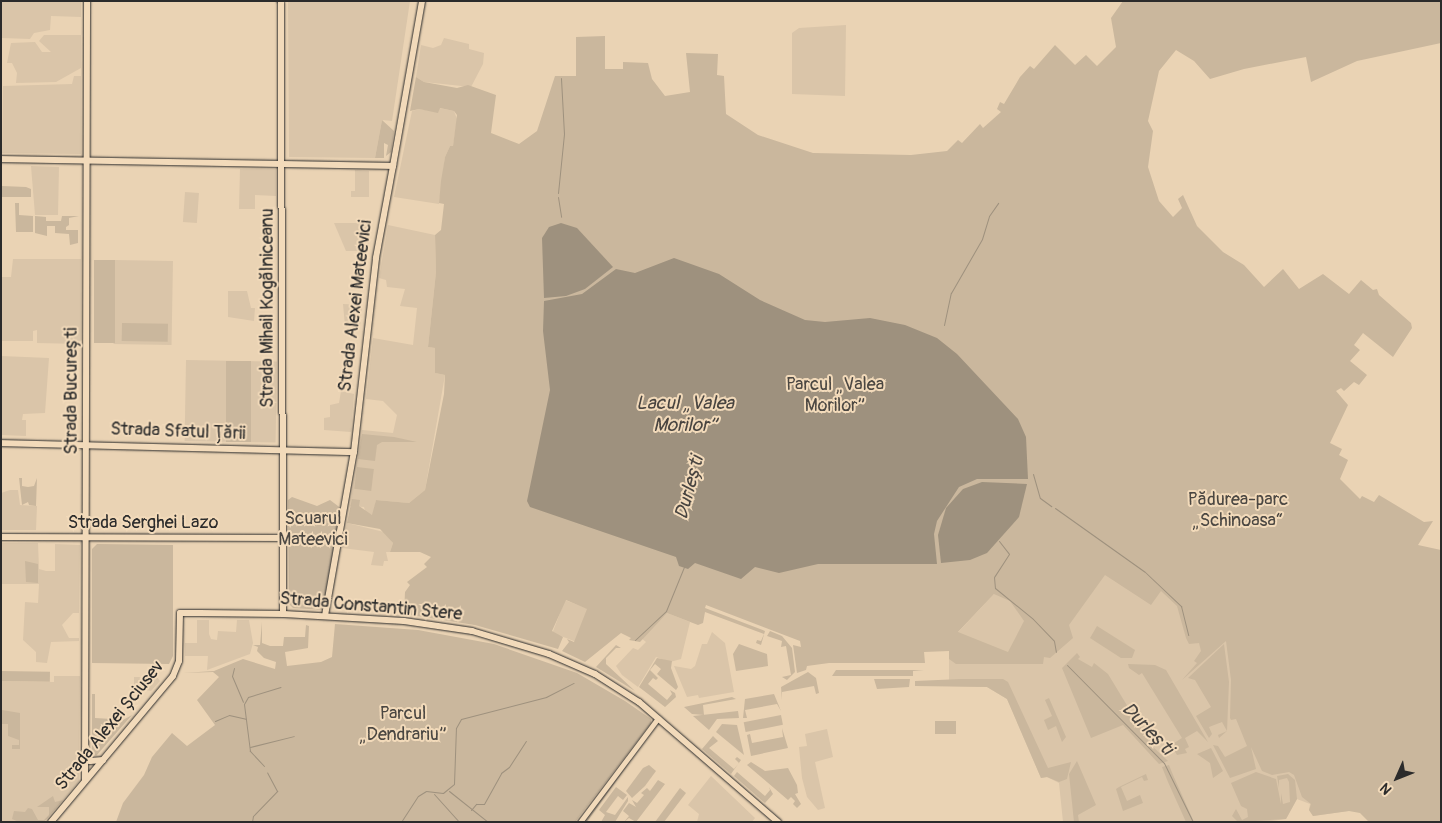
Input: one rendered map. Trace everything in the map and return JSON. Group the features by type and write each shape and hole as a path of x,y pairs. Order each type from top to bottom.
{"main road":[{"name":"Strada București","path":"85,781 87,1"},
{"name":"Strada Mihail Kogălniceanu","path":"281,1 285,450 284,614"},
{"name":"Strada Alexei Mateevici","path":"325,616 354,452 376,258 422,1"},
{"path":"1,159 393,166"},
{"name":"Strada Sfatul Țării","path":"1,443 354,452"},
{"name":"Strada Serghei Lazo","path":"1,537 285,538"},
{"name":"Strada Constantin Stere","path":"180,613 325,616 450,628 523,644 595,674 658,718 778,822"},
{"name":"Strada Alexei Șciusev","path":"51,822 175,672 179,661 180,613"},
{"path":"85,749 92,762 104,759"}],"street":[{"path":"580,822 658,718"}],"shaded area":[{"path":"2,1 81,1 81,17 51,16 50,30 34,33 30,39 2,38"},
{"path":"288,1 410,1 392,121 382,120 375,158 289,157"},
{"path":"846,25 845,96 792,94 792,33 799,28"},
{"path":"44,35 81,35 81,68 56,82 16,83 17,73 12,63 7,63 11,43 35,42 42,52 51,52 39,41"},
{"path":"444,38 469,44 469,49 484,53 483,64 471,87 424,82 416,77 421,45 433,48 441,45"},
{"path":"74,76 81,76 81,154 2,153 3,86 72,84"},
{"path":"439,108 454,111 457,119 453,147 450,146 445,157 439,204 394,197 412,111 419,109 438,112"},
{"path":"31,166 59,167 58,215 35,215"},
{"path":"240,169 276,169 276,196 255,195 255,209 239,209"},
{"path":"355,170 369,171 369,197 351,197 351,191 355,191"},
{"path":"185,192 199,193 197,223 183,222"},
{"path":"334,223 370,223 368,251 346,251"},
{"path":"388,225 435,235 436,272 428,347 435,348 435,373 445,375 425,490 409,503 376,500 373,515 366,514 364,507 350,506 362,430 393,433 397,415 383,401 366,399 373,338 413,345 417,308 400,306 405,289 387,287 386,280 379,278"},
{"path":"13,259 81,259 81,344 37,343 37,330 33,331 33,341 1,341 1,277 11,277"},
{"path":"115,260 173,261 172,345 114,344"},
{"path":"228,291 247,291 251,308 255,308 254,321 228,317"},
{"path":"343,304 362,305 360,327 345,326"},
{"path":"1,356 49,358 45,413 23,414 22,420 26,420 26,436 1,435"},
{"path":"186,360 277,362 276,443 185,441"},
{"path":"341,391 354,394 351,432 324,430 324,418 330,417 330,405 339,403"},
{"path":"18,490 20,505 37,506 36,530 1,530 1,493"},
{"path":"1055,506 1181,605 1210,651 1222,642 1232,639 1296,723 1348,811 1313,816 1309,810 1310,804 1297,799 1286,819 1264,822 1063,822 1059,783 1047,777 1041,778 1007,699 987,687 949,686 949,642 994,594"},
{"path":"347,523 384,532 393,543 390,552 386,552 388,561 384,561 383,566 371,565 374,552 342,548"},
{"path":"1,543 38,543 39,569 46,571 55,571 55,544 80,545 79,613 73,613 62,625 69,638 79,638 79,641 51,642 47,663 36,662 36,652 23,640 25,602 38,603 39,584 1,584"},
{"path":"565,600 588,609 576,642 552,633"},
{"path":"667,613 690,622 681,659 670,662 656,657 638,687 622,675 616,666 633,648 638,650 646,642 641,638"},
{"path":"197,620 209,620 211,639 217,640 218,631 236,632 237,620 249,620 253,643 250,654 207,670 208,656 185,656 185,643 197,643"},
{"path":"712,632 725,643 734,692 699,698 698,695 687,697 674,666 691,669 695,666 702,644 707,644"},
{"path":"54,676 80,676 79,781 44,822 1,822 1,681 54,682"},
{"path":"134,677 157,677 160,681 151,691 134,688"},
{"path":"827,729 833,757 815,762 825,808 818,810 807,797 802,778 799,747 807,746 805,734"},
{"path":"711,776 755,818 752,822 697,822 699,814 688,805"}],"green space":[{"name":"Parcul „Valea Morilor”","path":"1123,1 1441,1 1441,43 1357,61 1311,82 1306,57 1244,69 1210,79 1194,61 1176,50 1159,71 1148,121 1153,131 1148,167 1159,201 1173,217 1182,208 1178,199 1183,195 1197,226 1223,252 1244,265 1264,287 1283,269 1299,289 1323,274 1349,294 1361,280 1373,290 1377,289 1379,295 1411,323 1412,328 1393,357 1363,333 1354,345 1360,350 1350,361 1367,375 1359,385 1354,382 1344,391 1341,388 1336,391 1348,405 1330,443 1342,449 1339,455 1348,460 1340,479 1360,499 1362,496 1374,502 1379,495 1424,522 1433,521 1418,545 1441,550 1441,822 1369,822 1360,813 1349,811 1313,816 1309,810 1311,804 1302,797 1294,775 1289,772 1272,775 1262,771 1251,747 1256,769 1230,778 1213,745 1218,746 1225,757 1247,746 1236,719 1231,720 1230,718 1231,680 1226,641 1182,680 1197,663 1194,661 1201,651 1199,643 1189,644 1177,606 1161,591 1151,605 1105,575 1069,625 1073,638 1050,658 1044,657 1043,664 956,664 949,659 949,651 924,652 925,663 829,663 807,666 806,670 797,673 793,645 801,647 800,641 706,605 705,608 765,631 761,645 756,643 757,640 761,641 764,634 705,612 703,623 698,625 667,613 640,642 629,640 631,638 621,633 585,662 562,651 569,642 567,639 574,642 587,609 566,600 552,631 563,637 558,649 475,625 404,614 405,592 410,585 407,582 427,567 424,564 431,557 420,552 390,552 393,543 380,529 347,523 352,499 360,500 359,506 372,515 376,500 409,503 425,490 444,394 445,375 435,373 435,348 428,347 436,272 435,235 441,230 444,204 439,203 441,181 445,157 450,146 453,146 457,115 454,111 440,108 438,113 419,109 410,111 416,77 424,82 457,88 468,85 496,95 491,133 519,144 537,131 555,76 576,76 576,37 605,36 605,69 623,69 623,62 648,63 652,79 665,96 690,92 686,53 718,54 717,75 724,76 726,114 758,135 813,153 911,155 947,151 958,140 962,143 980,124 983,128 1001,112 997,109 1000,102 1004,104 1020,77 1030,66 1034,69 1055,45 1075,65 1086,55 1097,66 1116,47 1111,18","holes":["994,594 1010,601 1024,621 1008,652 958,632"]},
{"path":"382,120 394,131 391,152 386,156 388,145 384,143 384,158 375,158"},
{"path":"2,186 26,187 31,189 31,197 2,197"},
{"path":"15,203 19,203 19,215 33,216 33,232 16,232"},
{"path":"35,216 46,217 46,221 61,221 62,216 79,216 69,218 69,225 66,227 66,230 78,230 78,243 70,245 69,234 55,233 55,226 47,226 47,236 35,233"},
{"path":"94,260 115,260 115,343 94,343"},
{"path":"122,323 168,324 168,342 122,341"},
{"path":"226,361 251,361 251,442 226,442"},
{"path":"362,434 394,437 417,442 382,442 377,445 375,461 358,459"},
{"path":"357,467 374,469 371,491 354,489"},
{"path":"19,478 22,478 22,486 28,487 34,486 37,478 36,506 29,505 28,502 22,505"},
{"name":"Scuarul Mateevici","path":"292,497 317,506 330,500 342,509 324,610 293,608 289,604 288,500"},
{"path":"97,544 173,545 173,656 169,664 92,663 92,549"},
{"path":"25,561 38,564 38,583 26,582"},
{"name":"Parcul „Dendrariu”","path":"262,622 262,643 270,646 283,646 284,637 305,637 306,625 309,626 308,648 285,652 287,666 321,662 332,657 335,624 418,630 494,644 577,673 625,701 651,719 651,723 575,822 116,822 123,803 144,775 152,757 172,733 187,746 215,725 197,700 219,677 213,672 183,673 214,671 243,659 275,669 276,662 264,658 257,651 258,647 253,645 260,645"},
{"path":"1097,626 1135,650 1132,658 1121,658 1090,638"},
{"path":"770,631 782,636 792,648 795,672 787,680 782,677 791,675 786,646 781,647 782,641 767,636"},
{"path":"739,644 767,654 768,666 736,671 733,654"},
{"path":"1224,644 1229,682 1227,731 1222,722 1209,727 1212,734 1209,738 1196,716 1211,707 1195,680 1188,678"},
{"path":"616,645 621,648 616,648 606,658 606,664 635,691 596,667"},
{"path":"1077,653 1080,657 1078,659 1092,667 1094,663 1108,674 1151,745 1168,761 1159,764 1123,725 1091,738 1062,668"},
{"path":"657,658 672,661 671,668 678,687 676,690 657,674 661,669 655,664 650,670 658,678 656,680 653,678 648,684 667,700 672,694 670,690 675,693 676,697 665,707 639,687"},
{"path":"1128,664 1155,665 1166,670 1208,742 1197,731 1185,738 1189,747 1185,749 1187,753 1177,755 1171,745 1182,738 1142,673 1139,675 1129,668"},
{"path":"836,670 924,670 913,671 913,676 832,676"},
{"path":"1,671 50,672 50,682 1,681"},
{"path":"808,672 816,678 819,693 816,694 814,686 782,692 782,700 781,687"},
{"path":"874,679 910,679 909,687 877,689"},
{"path":"1003,679 1008,682 1048,768 1071,762 1067,779 1059,782 1047,777 1041,778 1007,699 987,687 915,686 915,681"},
{"path":"92,694 95,694 95,718 112,719 117,713 118,718 123,720 132,715 96,756 92,752 92,739 95,739 92,734"},
{"path":"774,694 781,711 777,704 745,710 747,718 743,718 745,699"},
{"path":"732,697 736,699 703,705 704,715 692,714 684,707"},
{"path":"1049,698 1066,737 1062,742 1056,726 1048,730 1044,720 1052,716 1045,700"},
{"path":"2,710 20,713 20,749 12,749 12,745 19,745 19,740 8,736 8,724 1,724"},
{"path":"738,711 739,718 717,719 709,730 693,716"},
{"path":"781,715 783,725 746,732 744,722"},
{"path":"935,721 956,721 956,734 935,734"},
{"path":"722,724 737,725 744,755 716,732"},
{"path":"654,728 587,822 584,822"},
{"path":"782,728 788,748 751,756 747,735 750,734 752,743 783,737"},
{"path":"713,736 718,741 709,748 734,769 738,764 731,774 702,749"},
{"path":"1211,748 1223,771 1213,778 1210,763 1197,754"},
{"path":"737,757 741,760 739,763 735,759"},
{"path":"1077,761 1096,805 1078,815 1079,822 1074,822 1069,774"},
{"path":"751,762 765,771 788,768 797,785 798,793 795,794 801,804 797,808 793,804 795,801 791,797 788,800 747,765"},
{"path":"649,765 656,771 645,786 632,798 626,791 643,768"},
{"path":"1169,765 1194,822 1186,822 1168,782 1162,767"},
{"path":"737,772 765,796 770,790 769,787 773,794 765,803 734,776"},
{"path":"1256,772 1276,779 1281,804 1281,793 1283,804 1290,802 1289,782 1287,778 1279,780 1279,788 1277,776 1288,774 1295,780 1297,799 1286,819 1238,822 1232,816 1236,809 1242,820 1248,817 1247,809 1241,806 1231,783"},
{"path":"1146,774 1148,780 1144,781 1142,777 1121,787 1127,801 1140,795 1143,803 1123,811 1116,789"},
{"path":"658,780 665,784 636,822 629,818 624,822 629,816 623,811 629,803 636,807 632,800 637,803 644,795 641,793 647,788 650,791"},
{"path":"616,787 627,795 623,800 618,796 606,812 615,815 628,797 628,801 615,822 601,822 605,815 599,810"},
{"path":"680,788 686,793 664,822 655,822"},
{"path":"53,796 55,802 63,800 44,822 19,822 12,819 14,811 25,812 28,808 32,809 38,820 44,820 49,815 49,807 37,807"}],"water":[{"path":"561,223 577,228 613,267 585,289 566,296 544,298 542,238 549,227"},
{"name":"Lacul „Valea Morilor”","path":"674,258 719,274 760,300 805,320 825,322 870,318 905,325 937,338 957,354 1018,419 1026,437 1028,479 977,479 959,487 937,521 934,534 937,564 818,564 779,573 755,567 741,579 695,563 688,569 679,566 676,557 530,507 527,501 550,390 543,331 544,301 582,294 616,269 635,273"},
{"path":"982,482 1027,484 1019,517 987,553 970,560 941,563 938,535 946,508 963,489"}],"waterway":[{"path":"558,193 564,134 561,78"},
{"path":"558,197 561,217"},
{"path":"944,325 951,293 982,239 989,216 998,203"},
{"path":"1033,474 1040,498 1051,506"},
{"path":"1055,508 1145,572 1181,606 1188,635"},
{"name":"Durlești","path":"999,541 1009,554 994,577 995,588 1033,619 1054,641 1056,652"},
{"name":"Durlești","path":"635,640 666,611 684,567"},
{"name":"Durlești","path":"1067,665 1164,763 1193,822"},
{"path":"234,668 232,676 243,702"},
{"name":"Durlești","path":"401,822 418,796 426,791 443,793 454,784 456,728 461,719 546,697 574,683"},
{"path":"264,766 250,751 244,704 248,697 280,687"},
{"path":"215,721 229,715 246,719"},
{"path":"250,747 294,736"},
{"path":"471,810 476,804 484,804 501,773 509,767 526,741"},
{"path":"252,822 253,816 277,791 267,772"},
{"path":"449,791 488,822"},
{"path":"434,794 459,822"}],"park label":[{"name":"Pădurea-parc „Schinoasa“","path":"1238,511"}]}
